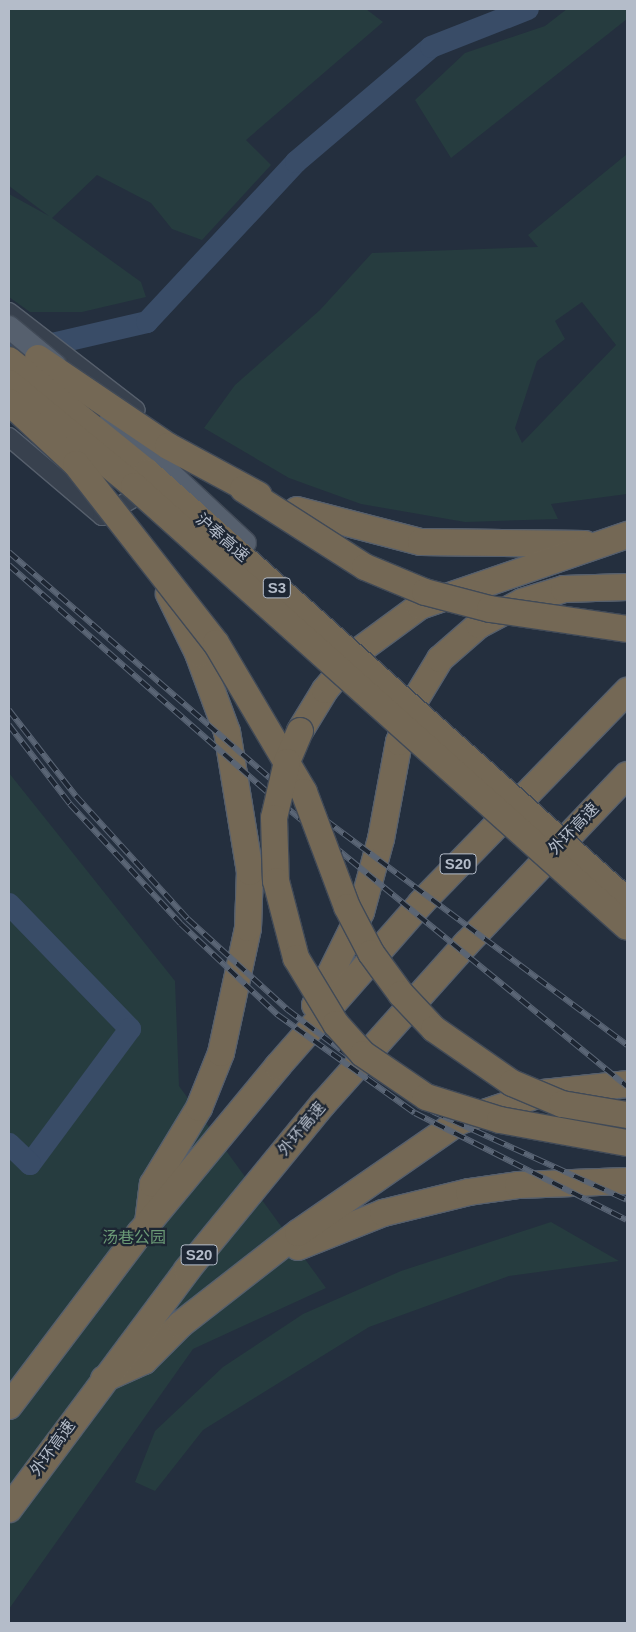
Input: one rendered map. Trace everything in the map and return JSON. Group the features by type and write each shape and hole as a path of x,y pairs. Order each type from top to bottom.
{"highway":[{"path":"9,337 168,446 243,488 365,567 426,592 499,611 627,629"},
{"name":"沪奉高速","path":"9,360 147,472 533,832"},
{"name":"沪奉高速","path":"9,383 162,510 533,832"},
{"path":"9,402 76,464 132,532 216,643 261,714 304,792 346,907 370,953 401,994 434,1029 512,1083 562,1104 627,1115"},
{"path":"243,488 327,519 421,542 518,546 596,544"},
{"path":"132,532 177,607 227,732 250,872 243,969 211,1081 187,1131 152,1184 148,1223"},
{"path":"627,535 596,544 567,558 461,589 408,614 376,635 340,671 300,731 287,762 274,818 276,881 296,958 336,1024 363,1054 426,1097 500,1120 627,1143"},
{"path":"296,1044 300,1027 332,975 360,912 381,839 399,742 414,702 440,659 479,625 522,602 564,589 627,587"},
{"name":"S20","path":"9,1406 148,1223 296,1044 475,846 627,691"},
{"name":"外环高速","path":"9,1509 104,1379 323,1104 466,944 627,775"},
{"path":"533,832 627,901"},
{"path":"533,832 627,927"},
{"path":"104,1379 144,1361 223,1292 355,1191 460,1121 543,1093 627,1084"},
{"path":"223,1292 320,1236 410,1205 518,1185 627,1181"}],"main road":[{"path":"9,327 627,889"},
{"path":"9,388 627,937"}],"street":[{"path":"9,312 182,445 150,490 102,516 9,437"}],"green space":[{"path":"9,9 366,9 383,22 246,140 271,165 202,240 172,229 151,203 97,175 52,218 141,282 146,297 82,312 30,312 9,297 9,194 49,216 9,186"},
{"path":"567,9 627,9 627,19 451,158 415,100 465,53 545,26"},
{"path":"627,154 627,494 551,504 558,519 465,522 361,504 289,478 204,428 235,385 320,310 372,253 538,247 528,235","holes":["582,302 616,345 522,443 515,428 537,361 565,339 555,321"]},
{"name":"汤巷公园","path":"9,773 175,981 179,1086 326,1288 193,1349 9,1609"},
{"path":"551,1222 619,1261 509,1276 369,1327 203,1430 155,1491 135,1482 155,1431 223,1367 303,1314 401,1271"}],"waterway":[{"path":"9,347 39,347 147,322 296,162 431,47 528,9"},
{"path":"9,904 130,1029 30,1164 9,1144"}],"railway":[{"path":"9,552 273,781 627,1045"},
{"path":"9,565 265,790 627,1086"},
{"path":"9,710 76,796 188,919 288,1010 378,1078 434,1112 627,1200"},
{"path":"9,725 70,804 181,924 278,1015 415,1113 627,1220"}]}
